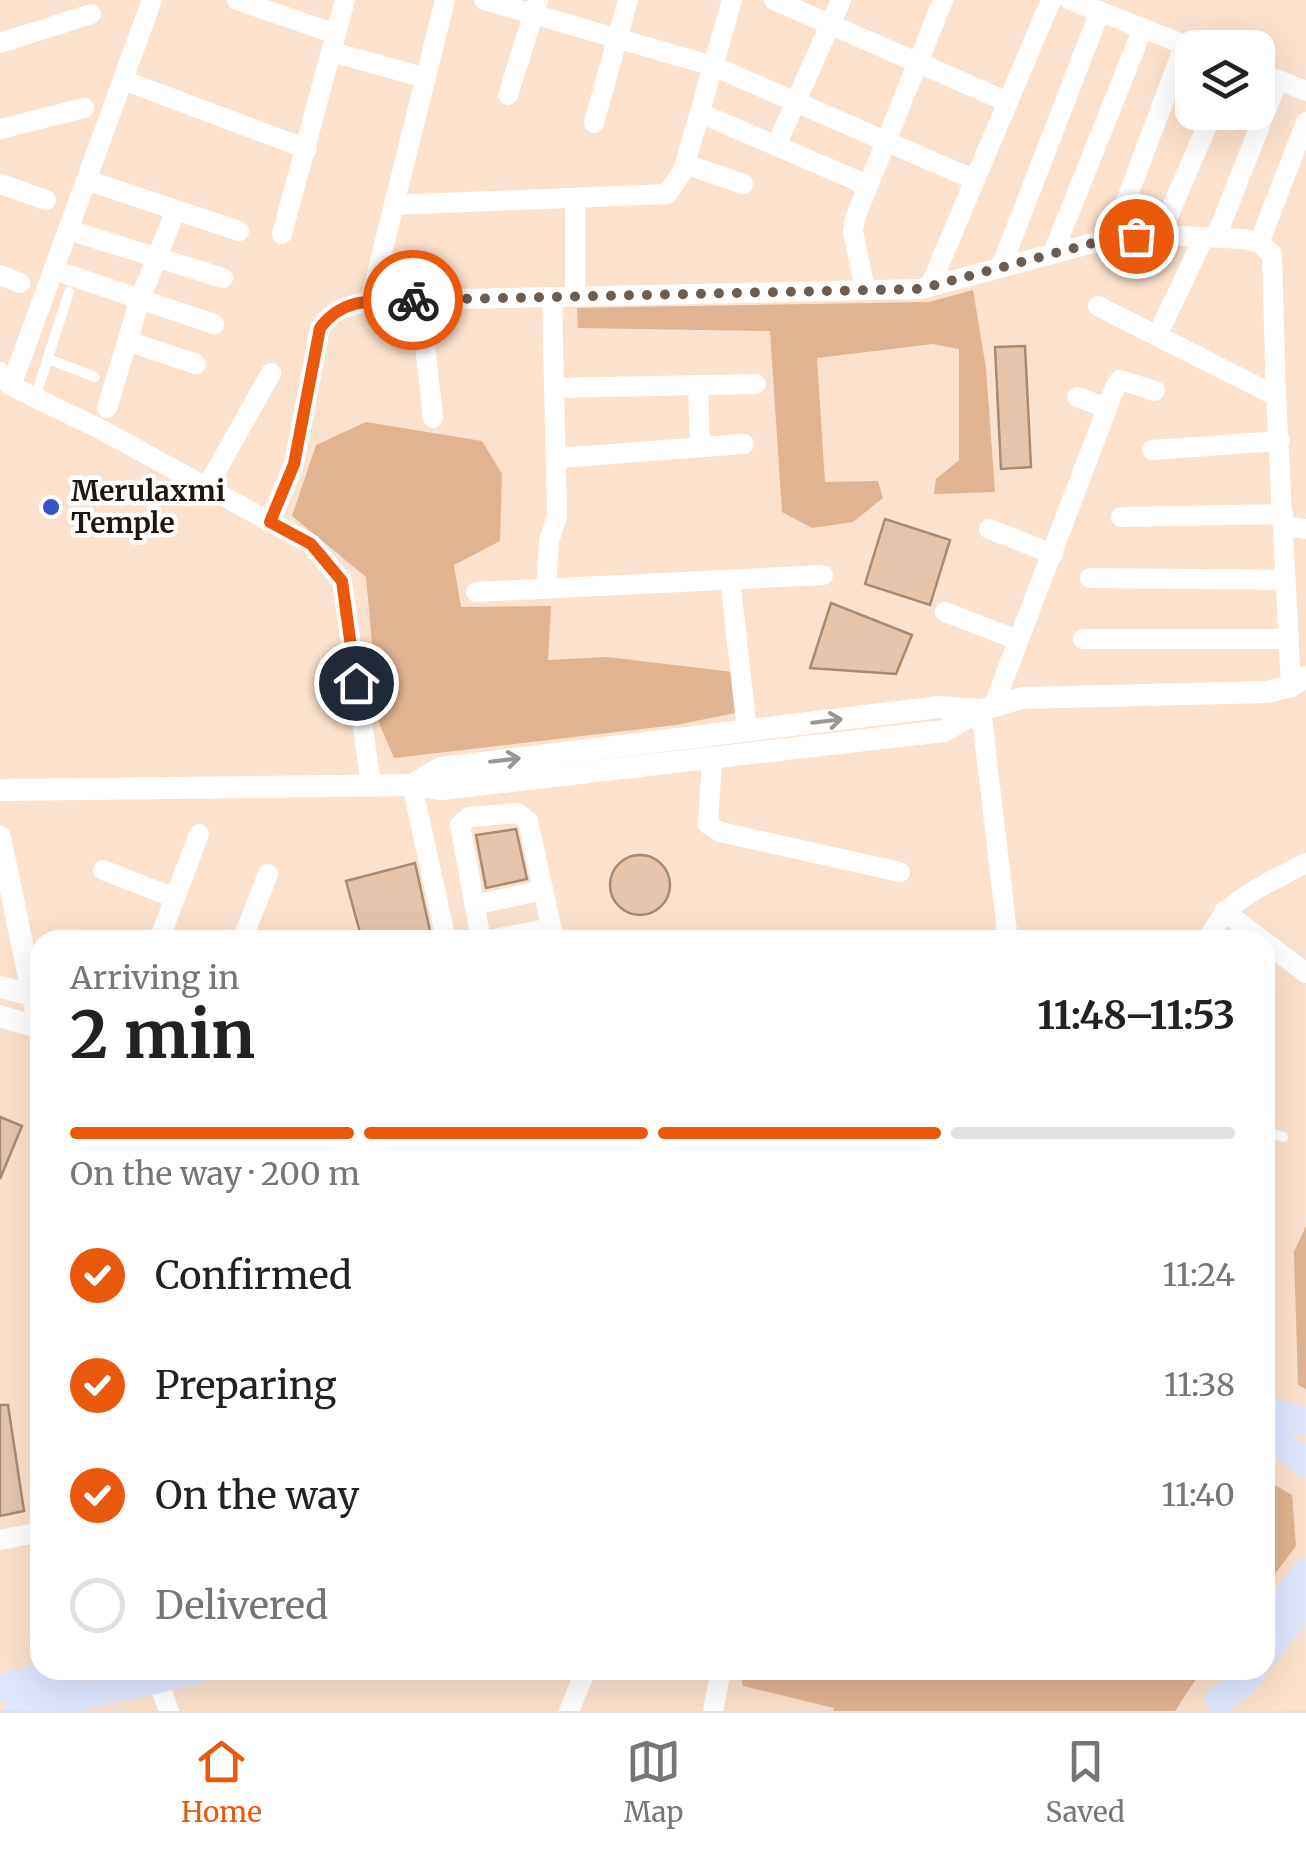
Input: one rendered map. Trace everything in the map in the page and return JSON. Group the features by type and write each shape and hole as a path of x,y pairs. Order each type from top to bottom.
{"main road":[{"path":"1275,1414 1306,1422"},
{"path":"1275,1441 1306,1464"},
{"path":"1275,1613 1306,1572"},
{"path":"1275,1641 1306,1599"},
{"path":"0,1688 30,1680"},
{"path":"18,1711 149,1680"},
{"path":"1218,1707 1228,1680"},
{"path":"1218,1707 1245,1680"}],"street":[{"path":"152,0 54,270 6,379 311,544 342,581 370,785"},
{"path":"237,0 426,78"},
{"path":"282,234 345,0"},
{"path":"370,301 445,0"},
{"path":"484,0 536,7 616,40 713,66 975,180"},
{"path":"594,124 628,0"},
{"path":"394,205 667,194 675,187 685,164 732,0"},
{"path":"774,0 1008,102"},
{"path":"776,146 841,0"},
{"path":"865,290 854,218 943,0"},
{"path":"930,286 1051,0"},
{"path":"1070,0 1104,8 1175,40"},
{"path":"508,96 536,7"},
{"path":"1000,267 1104,8"},
{"path":"0,43 91,14"},
{"path":"1054,253 1144,28"},
{"path":"1275,79 1306,91"},
{"path":"123,80 307,149"},
{"path":"1158,336 1210,237 1278,80"},
{"path":"1112,238 1175,81"},
{"path":"0,128 84,108"},
{"path":"700,112 867,185"},
{"path":"1259,243 1306,122"},
{"path":"1160,235 1205,130"},
{"path":"685,164 743,184"},
{"path":"86,180 239,230"},
{"path":"0,184 46,200"},
{"path":"575,199 575,296"},
{"path":"107,408 140,299 176,210"},
{"path":"68,230 223,278"},
{"path":"0,790 370,785 442,789 944,731 987,708 1022,698 1267,692 1299,682 1289,639 1272,254 1259,243 1244,238 1112,238 930,286 370,301 332,311 320,328 294,464 270,522"},
{"path":"54,270 214,324"},
{"path":"0,275 20,283"},
{"path":"546,589 549,541 557,516 552,297"},
{"path":"420,300 433,418"},
{"path":"1098,306 1276,396"},
{"path":"127,342 196,364"},
{"path":"207,487 271,372"},
{"path":"1007,930 987,708 1053,554 1120,380 1156,391"},
{"path":"555,388 756,384"},
{"path":"698,385 700,447"},
{"path":"1078,398 1108,408"},
{"path":"1152,450 1280,440"},
{"path":"558,458 744,444"},
{"path":"1121,517 1283,520 1306,529"},
{"path":"989,529 1053,554"},
{"path":"476,592 823,575"},
{"path":"1090,578 1286,580"},
{"path":"730,580 747,731"},
{"path":"945,612 1018,640"},
{"path":"1083,639 1289,639"},
{"path":"412,785 441,768 938,707 987,708"},
{"path":"712,758 708,824 720,832 900,872"},
{"path":"412,785 444,930"},
{"path":"479,930 458,830 463,819 469,817 510,813 528,821 551,930"},
{"path":"163,930 199,834"},
{"path":"0,837 30,969"},
{"path":"1214,930 1224,911 1306,863"},
{"path":"103,870 176,898"},
{"path":"246,930 268,874"},
{"path":"474,905 544,890"},
{"path":"1224,911 1249,930"},
{"path":"1275,949 1306,973"},
{"path":"0,987 30,994"},
{"path":"0,1016 30,1026"},
{"path":"0,1540 30,1534"},
{"path":"169,1711 173,1680"},
{"path":"569,1711 582,1680"},
{"path":"713,1711 719,1680"}],"lane":[{"path":"35,398 70,292"},
{"path":"48,360 95,377"},
{"path":"1275,1135 1283,1137"}],"shaded area":[{"path":"973,290 986,368 995,492 934,494 936,479 959,460 959,349 933,344 817,358 825,482 878,481 883,498 853,522 812,528 782,512 770,331 578,328 577,308 929,302"},
{"path":"366,422 482,441 502,474 500,541 454,565 461,607 551,606 548,660 607,657 733,672 735,713 676,725 394,758 379,723 366,577 292,516 316,445"},
{"path":"1306,1226 1306,1389 1298,1385 1294,1252"},
{"path":"1275,1485 1292,1495 1296,1546 1275,1574"},
{"path":"742,1680 1195,1680 1175,1711 833,1711 834,1708 743,1686"}],"building":[{"path":"1025,346 1031,467 1001,469 995,347"},
{"path":"885,519 950,540 930,605 865,584"},
{"path":"831,603 912,635 896,674 810,668"},
{"path":"516,829 527,879 486,888 476,835"},
{"path":"640,855 662,863 670,885 662,907 640,915 618,907 610,885 618,863"},
{"path":"415,863 430,930 359,930 346,881"},
{"path":"0,1117 22,1126 0,1179"},
{"path":"0,1405 8,1405 24,1511 0,1516"}],"way so far":[{"path":"413,300 920,289 1112,238 1136,236"}],"place":[{"name":"Merulaxmi Temple","path":"51,507"}],"route":[{"path":"356,683 342,581 311,544 270,522 294,464 320,328 332,311 348,306 413,300"}]}
